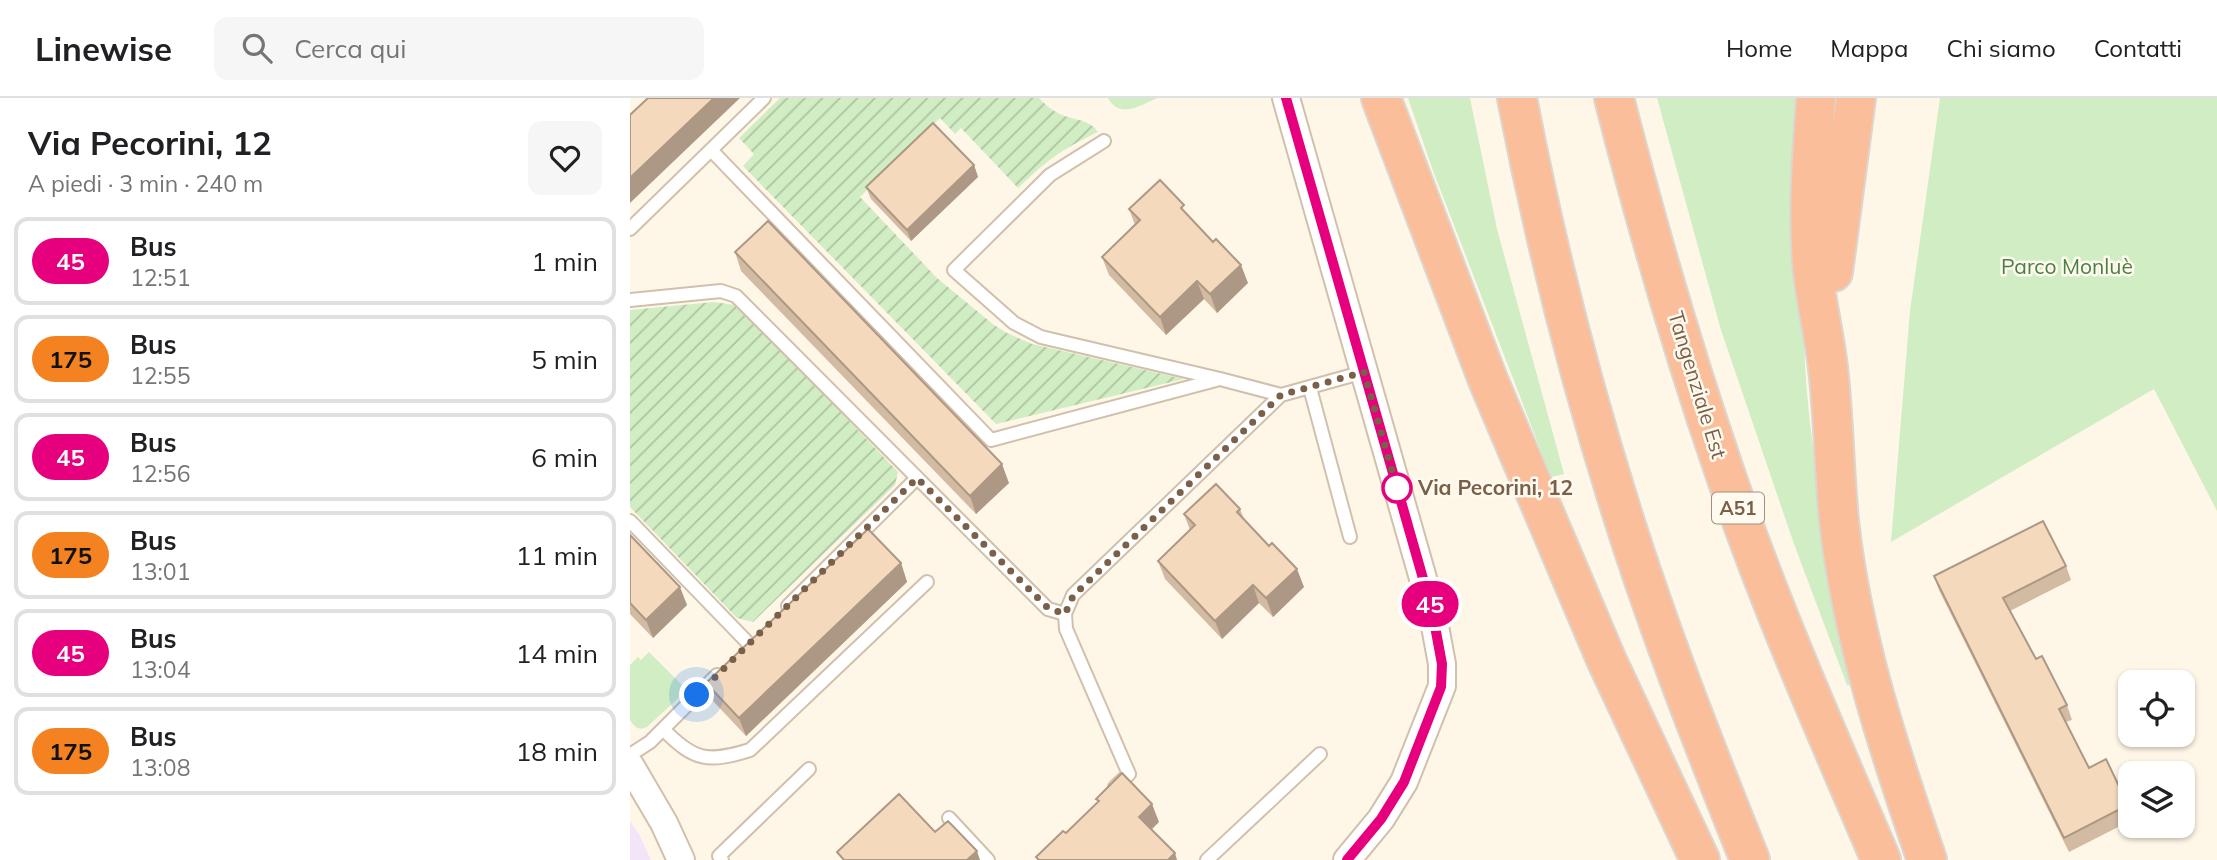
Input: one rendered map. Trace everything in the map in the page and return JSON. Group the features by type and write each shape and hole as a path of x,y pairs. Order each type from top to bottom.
{"highway":[{"path":"1381,98 1488,380 1606,659 1700,860"},
{"path":"1517,98 1572,339 1622,513 1688,704 1750,860"},
{"name":"Tangenziale Est","path":"1614,98 1673,309 1724,471 1795,659 1881,860"},
{"path":"1816,98 1812,158 1812,262 1828,368 1839,522 1867,669 1891,756 1927,860"},
{"path":"1828,368 1835,253 1856,98"}],"street":[{"path":"1286,98 1432,610 1442,664 1441,687 1404,782 1381,819 1347,860"},
{"path":"634,778 664,822 681,860"}],"lane":[{"path":"630,229 764,98"},
{"path":"1104,141 1050,175 954,270 1014,323 1041,337 1281,395 1364,372"},
{"path":"711,150 991,440 1220,379"},
{"path":"630,300 721,291 736,296 1048,608 1065,614"},
{"path":"1310,388 1350,537"},
{"path":"1109,793 1129,774 1066,629 1065,614 1073,596 1281,395"},
{"path":"778,615 917,478"},
{"path":"630,521 744,649 758,635"},
{"path":"663,729 681,747 702,759 725,758 750,750 927,582"},
{"path":"630,755 650,742 723,670"},
{"path":"1207,860 1320,754"},
{"path":"719,859 809,769"},
{"path":"949,818 988,860"}],"shaded area":[{"path":"630,821 639,834 651,860 630,860"}],"green space":[{"path":"780,98 1039,98 1056,112 1092,126 1098,132 1055,156 1018,188 961,128 955,134 940,118 860,197 937,278 1007,333 1032,344 1184,379 996,424 743,166 754,154 739,138"},
{"path":"1108,98 1157,98 1137,107 1124,109 1118,108"},
{"path":"1408,98 1470,98 1497,229 1564,474 1551,477 1432,168"},
{"path":"1657,98 1807,98 1803,260 1806,382 1819,489 1856,686 1847,685 1794,544 1721,330"},
{"name":"Parco Monluè","path":"1940,98 2217,98 2217,511 2154,389 1891,542 1910,311"},
{"path":"714,302 735,305 743,310 898,472 895,485 753,622 737,618 630,507 630,310"},
{"path":"649,652 687,690 647,727 639,728 630,720 630,665"}],"building":[{"path":"648,98 714,98 630,178 630,115"},
{"path":"933,123 974,165 907,230 866,187"},
{"path":"1160,180 1184,205 1181,208 1213,242 1216,239 1241,265 1210,294 1197,281 1160,317 1102,257 1140,220 1129,209"},
{"path":"768,221 1002,464 970,496 735,252"},
{"path":"1216,484 1240,509 1237,512 1269,546 1272,543 1297,569 1266,598 1253,585 1215,621 1158,561 1195,525 1184,514"},
{"path":"2043,521 2066,566 2003,598 2036,659 2042,656 2067,705 2059,709 2089,768 2106,759 2118,784 2118,810 2064,838 1934,576"},
{"path":"868,529 901,563 739,718 706,683"},
{"path":"630,535 680,587 646,620 630,603"},
{"path":"1122,773 1152,804 1139,817 1175,853 1168,860 1039,860 1036,857 1099,801 1096,799"},
{"path":"899,794 935,832 948,821 977,851 967,860 844,860 837,852"}],"bus line":[{"name":"45","path":"1286,98 1432,610 1442,664 1441,687 1404,782 1381,819 1347,860"}],"place":[{"name":"Via Pecorini, 12","path":"1397,488"}],"route":[{"path":"697,695 917,478 1048,608 1065,614 1073,596 1281,395 1364,372 1397,488"}]}
